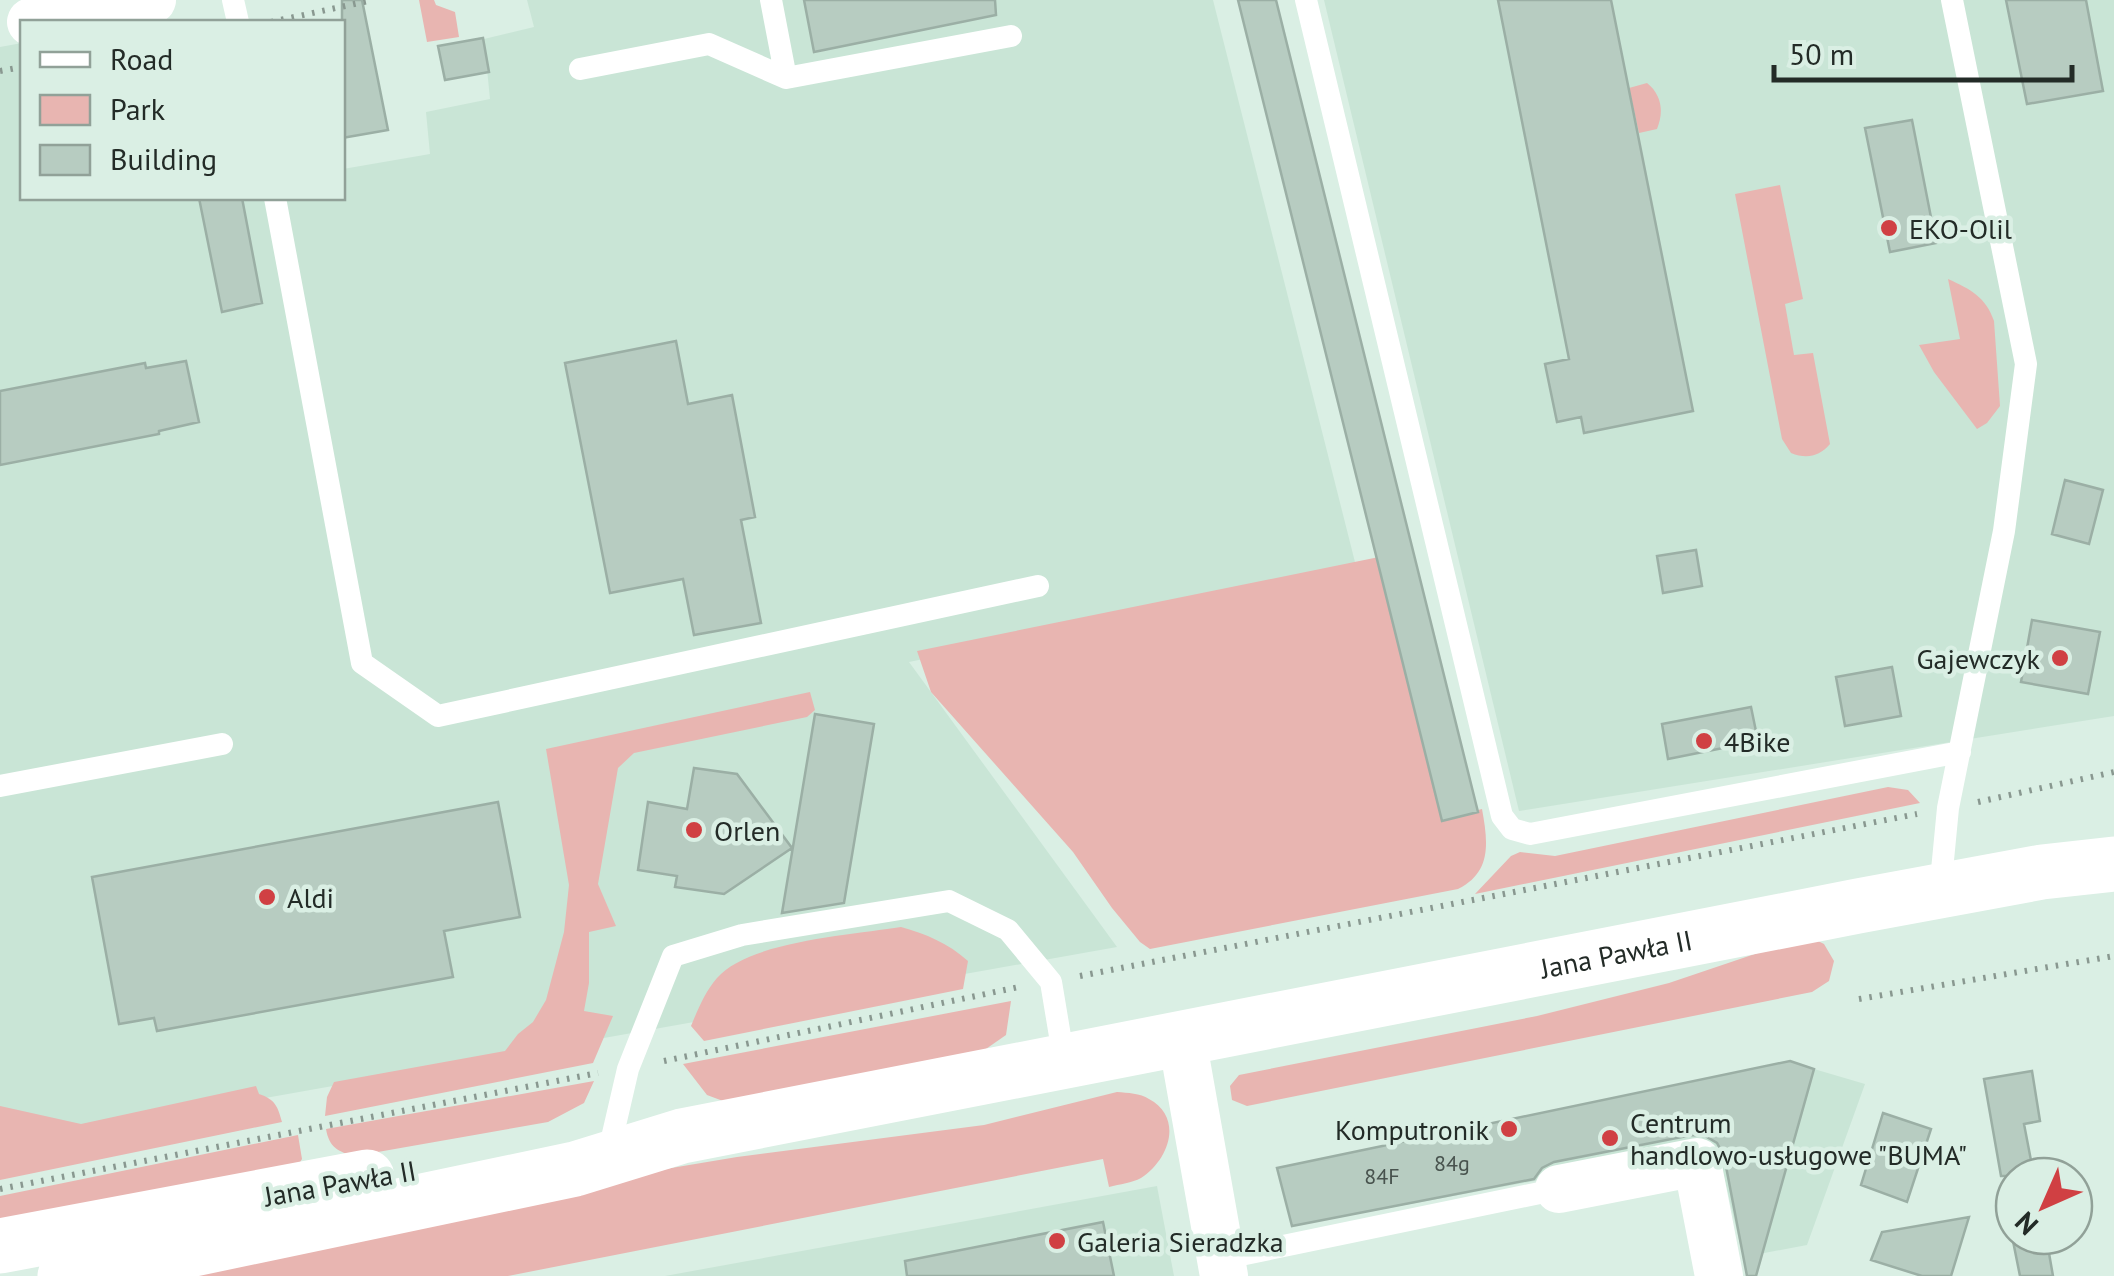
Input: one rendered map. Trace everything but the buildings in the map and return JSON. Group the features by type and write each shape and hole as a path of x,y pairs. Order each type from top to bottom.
{"main road":[{"name":"Jana Pawła II","path":"2052,870 2114,850"},
{"name":"Jana Pawła II","path":"65,1276 575,1169 682,1136 1064,1060 1187,1064 1940,891 2052,870 2114,864"},
{"name":"Jana Pawła II","path":"0,1246 351,1179 612,1138 682,1136"}],"street":[{"path":"60,12 152,0"},
{"path":"1187,1064 1223,1268"},
{"path":"1559,1189 1697,1162 1719,1276"}],"lane":[{"path":"771,0 786,78"},
{"path":"1306,0 1502,816 1512,830 1530,834 1960,752"},
{"path":"1940,891 1948,808 2004,531 2026,364 1952,0"},
{"path":"580,69 709,44 786,78 1011,36"},
{"path":"275,200 362,663 438,716 1038,586"},
{"path":"0,786 222,744"},
{"path":"612,1138 628,1069 673,956 742,936 949,902 1008,930 1051,982 1064,1060"},
{"path":"1223,1268 1559,1189"}],"path":[{"path":"280,20 373,0"},
{"path":"1859,999 2114,956"}],"shaded area":[{"path":"527,0 1213,0 1357,570 909,662 1117,947 0,1145 0,47 20,43 20,200 345,200 345,169 430,154 426,112 490,99 484,39 534,27"},
{"path":"1324,0 2114,0 2114,716 1519,811"},
{"name":"Centrum handlowo-usługowe \"BUMA\"","path":"1814,1069 1865,1084 1807,1245 1743,1257 1717,1147 1292,1226 1277,1168"},
{"path":"1157,1186 1174,1276 665,1276"}],"green space":[{"path":"419,0 434,0 436,5 455,12 459,37 427,42"},
{"path":"1647,83 1659,98 1660,116 1657,129 1639,133 1629,88"},
{"path":"1780,185 1803,299 1785,304 1794,355 1813,353 1830,444 1807,456 1791,453 1782,439 1735,194"},
{"path":"1948,279 1976,295 1994,321 2000,406 1977,429 1919,345 1960,339"},
{"path":"1379,557 1447,818 1482,809 1486,844 1482,865 1458,889 1150,949 1112,908 1073,852 931,692 917,651"},
{"path":"810,692 815,710 807,717 634,753 618,768 598,884 616,926 589,932 589,983 584,1011 613,1016 593,1063 325,1116 334,1082 505,1051 533,1022 546,1000 564,932 569,885 546,749"},
{"path":"1888,787 1908,790 1920,803 1475,894 1511,856 1520,852 1555,856"},
{"path":"901,927 936,940 968,961 963,989 704,1041 691,1026 717,978 752,956 803,942"},
{"path":"1808,936 1824,944 1834,961 1829,981 1812,992 1247,1106 1232,1100 1230,1086 1239,1075 1537,1016 1669,983"},
{"path":"1011,1001 1006,1035 983,1051 723,1101 707,1095 683,1064"},
{"path":"594,1081 584,1103 548,1122 355,1156 335,1148 326,1129"},
{"path":"256,1086 259,1094 275,1104 282,1122 0,1180 0,1106 81,1124"},
{"path":"1117,1092 1142,1096 1160,1107 1166,1117 1169,1139 1151,1170 1137,1180 1109,1187 1103,1159 508,1276 174,1276 510,1195 737,1157 984,1125"},
{"path":"298,1135 302,1159 296,1169 0,1228 0,1196"}],"place":[{"name":"EKO-Olil","path":"1889,228"},
{"name":"Gajewczyk","path":"2060,658"},
{"name":"4Bike","path":"1704,741"},
{"name":"Orlen","path":"694,830"},
{"name":"Aldi","path":"267,897"},
{"name":"Komputronik","path":"1509,1129"},
{"name":"Centrum handlowo-usługowe \"BUMA\"","path":"1610,1138"},
{"name":"Galeria Sieradzka","path":"1057,1241"}]}
